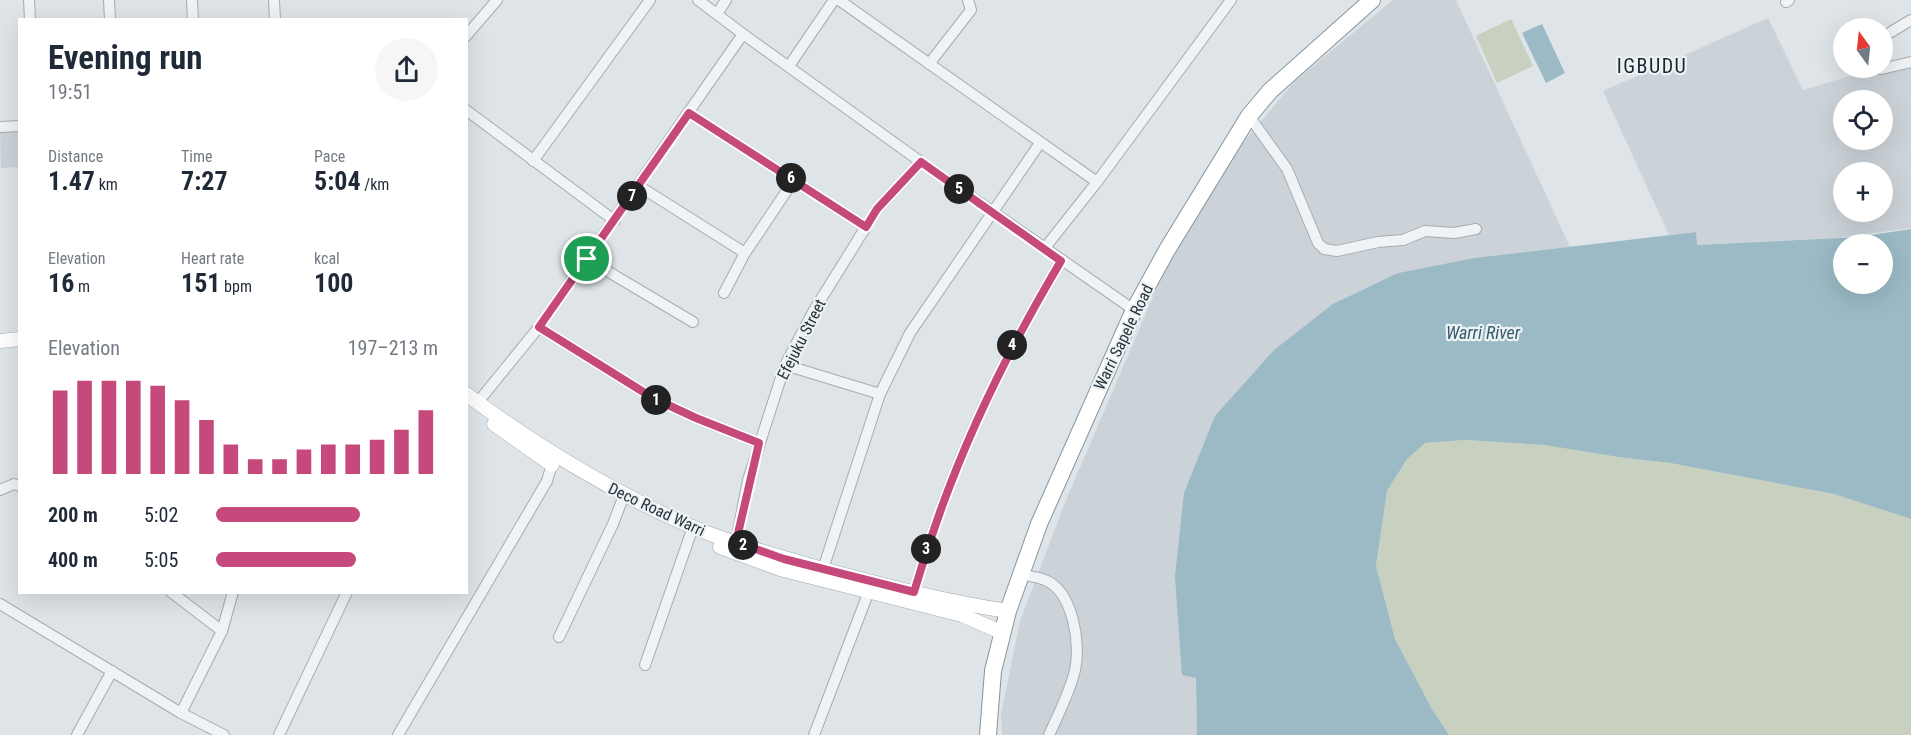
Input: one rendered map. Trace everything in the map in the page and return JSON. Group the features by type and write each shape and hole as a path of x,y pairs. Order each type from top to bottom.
{"highway":[{"name":"Warri Sapele Road","path":"988,735 993,671 1008,611 1039,524 1134,310 1167,250 1250,116 1270,91 1372,0"}],"main road":[{"path":"0,341 18,339"},
{"path":"0,349 18,347"},
{"name":"Deco Road Warri","path":"470,399 556,456 691,531 736,542 823,569 914,592 1008,611"},
{"name":"Deco Road Warri","path":"470,399 552,464 621,503 780,569 962,615 1003,633"}],"street":[{"path":"28,0 30,18"},
{"path":"109,0 110,18"},
{"path":"192,0 193,18"},
{"path":"274,0 275,18"},
{"path":"468,34 497,0"},
{"path":"533,161 650,0"},
{"path":"698,0 921,162 1134,310"},
{"path":"717,14 726,0"},
{"path":"789,66 834,0"},
{"path":"839,0 1097,182"},
{"path":"929,64 972,10 968,0"},
{"path":"1044,249 1097,182 1231,0"},
{"path":"1893,31 1911,20"},
{"path":"470,399 539,327 615,221 743,34"},
{"path":"1893,66 1911,62"},
{"path":"468,112 615,221"},
{"path":"689,113 866,227"},
{"path":"1250,116 1287,169 1318,243 1324,249 1337,251 1378,242 1403,240 1425,231 1454,232 1476,229"},
{"path":"0,127 18,126"},
{"path":"823,569 880,394 910,333 1041,142"},
{"name":"Efejuku Street","path":"736,542 759,443 785,365 813,312 877,209 921,162"},
{"path":"723,293 745,253 794,180"},
{"path":"639,186 745,253"},
{"path":"587,259 693,322"},
{"path":"914,592 952,476 982,407 1015,339 1061,261"},
{"path":"539,327 653,398 759,443"},
{"path":"785,365 880,394"},
{"path":"398,735 547,481 552,464"},
{"path":"0,490 14,484 18,485"},
{"path":"559,637 621,503"},
{"path":"645,665 691,531"},
{"path":"1022,575 1045,580 1058,588 1071,609 1076,634 1076,670 1049,735"},
{"path":"814,735 869,591"},
{"path":"174,594 222,631"},
{"path":"180,713 222,631 232,594"},
{"path":"279,735 346,594"},
{"path":"0,604 180,713 224,735"},
{"path":"77,735 112,671"}],"shaded area":[{"path":"1393,0 1456,0 1570,247 1474,258 1397,273 1196,678 1197,735 1002,735 1001,715 1020,621 1066,500 1162,276 1234,153 1295,81"},
{"path":"1768,18 1803,90 1844,78 1893,78 1893,63 1911,58 1911,228 1865,234 1833,234 1833,238 1696,245 1695,232 1669,235 1603,91"},
{"path":"18,131 18,167 1,168 0,133"}],"green space":[{"path":"1511,19 1533,66 1497,83 1476,36"},
{"path":"1465,440 1546,445 1670,463 1834,494 1911,519 1911,735 1449,735 1432,709 1395,639 1376,566 1387,491 1407,459 1425,443"}],"water":[{"path":"1542,24 1565,73 1546,83 1522,33"},
{"name":"Warri River","path":"1911,229 1911,519 1834,494 1670,463 1545,445 1465,440 1425,443 1407,459 1387,491 1376,566 1395,639 1432,709 1449,735 1197,735 1196,678 1182,675 1175,577 1184,493 1215,416 1274,350 1333,304 1398,273 1474,258 1696,232 1697,245 1833,238 1833,294 1893,294 1893,234 1878,234"}],"district":[{"name":"IGBUDU","path":"1652,66"}],"route":[{"path":"689,113 866,227 877,209 921,162 1061,261 1015,339 982,407 952,476 926,549 914,592 784,559 736,542 748,480 759,443 653,398 539,327 587,259 689,113"}]}
